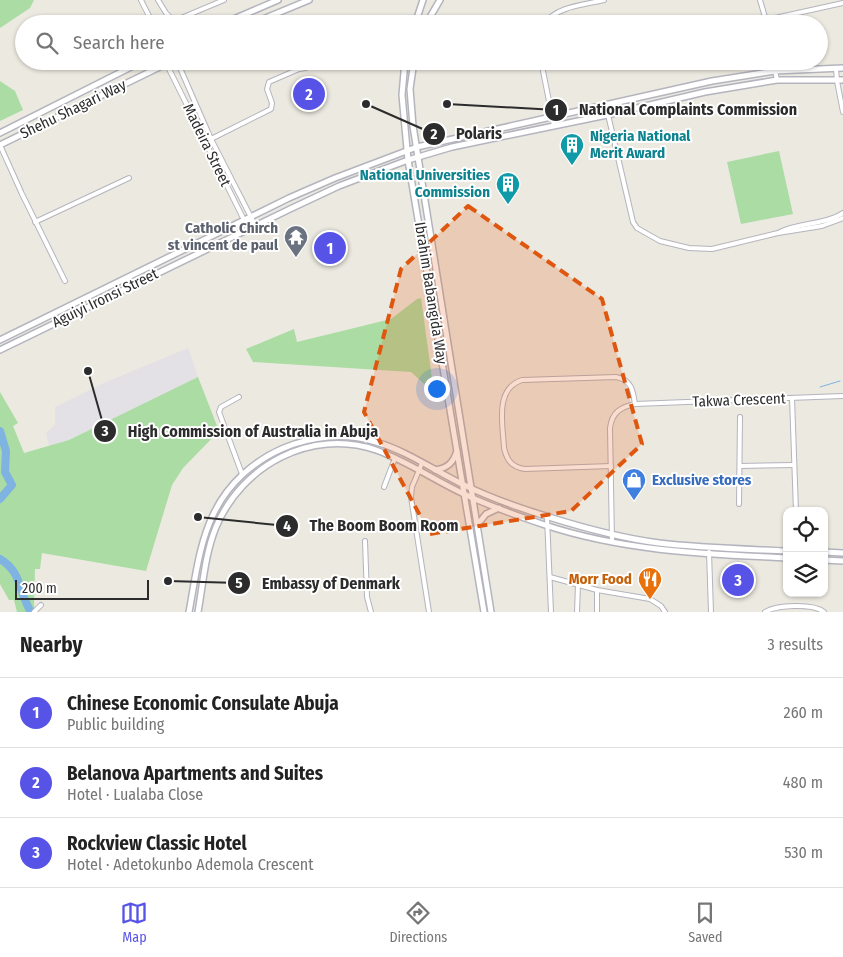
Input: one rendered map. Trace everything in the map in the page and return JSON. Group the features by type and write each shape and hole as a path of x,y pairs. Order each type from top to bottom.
{"main road":[{"path":"243,15 278,0"},
{"path":"272,15 308,0"},
{"path":"418,15 423,0"},
{"path":"431,15 440,0"},
{"name":"Aguiyi Ironsi Street","path":"828,69 843,68"},
{"name":"Shehu Shagari Way","path":"0,132 125,70"},
{"name":"Shehu Shagari Way","path":"0,145 152,70"},
{"name":"Ibrahim Babangida Way","path":"404,70 402,95 408,160 484,612"},
{"name":"Ibrahim Babangida Way","path":"412,70 410,107 492,612"},
{"name":"Aguiyi Ironsi Street","path":"0,340 250,216 335,178 407,150 712,82 775,71 806,70"},
{"name":"Aguiyi Ironsi Street","path":"0,350 248,228 339,186 408,160 452,148 705,92 777,80 840,81"},
{"path":"189,612 203,543 210,523 220,502 242,474 262,459 283,448 307,440 329,437 353,437 377,442 472,489 547,517 612,535 709,547 783,551"},
{"path":"198,612 210,544 217,526 234,496 261,468 291,452 322,444 364,447 395,458 464,494 499,508 547,525 612,542 656,550 783,558"},
{"path":"435,470 448,466 454,459 457,451"},
{"path":"478,525 486,514 499,508"},
{"path":"828,552 843,553"},
{"path":"828,560 843,561"}],"street":[{"path":"140,0 148,15"},
{"path":"158,0 168,15"},
{"path":"188,15 224,0"},
{"path":"553,15 559,11 604,0"},
{"path":"760,0 764,15"},
{"path":"794,15 843,3"},
{"path":"836,69 840,81 843,112"},
{"name":"Madeira Street","path":"169,70 248,228"},
{"path":"181,70 211,139 255,225"},
{"path":"211,139 271,109 272,103 267,89 269,82 297,70"},
{"path":"543,70 554,126"},
{"path":"775,71 777,80"},
{"path":"606,106 633,222 637,228 660,241 680,246 712,249 778,233 822,226 843,218"},
{"path":"0,145 35,222 65,281"},
{"path":"35,222 129,178"},
{"path":"778,233 843,213"},
{"path":"611,466 518,468 512,464 504,448 504,396 510,386 522,380 616,377 627,381 631,385 635,404"},
{"name":"Takwa Crescent","path":"612,542 610,428 612,417 622,407 635,404 843,396"},
{"path":"239,397 221,407 219,412 242,474"},
{"path":"792,398 796,507"},
{"path":"739,504 740,417"},
{"path":"384,487 395,458"},
{"path":"422,463 412,487 411,497 429,612"},
{"path":"740,466 794,465"},
{"path":"547,517 551,612"},
{"path":"364,541 366,596 371,612"},
{"path":"709,547 711,612"},
{"path":"550,577 597,590 650,599 661,606 665,612"},
{"path":"577,612 578,585"},
{"path":"597,590 597,612"},
{"path":"34,612 41,605"},
{"path":"765,612 776,608 804,606 824,612"}],"highlighted area":[{"path":"468,206 602,299 642,444 571,511 430,534 364,412 401,269"}],"shaded area":[{"path":"188,348 198,377 69,440 49,446 46,433 55,425 55,407 106,382"}],"green space":[{"path":"0,0 34,0 30,8 20,15 15,15 15,18 0,28"},
{"path":"0,81 15,91 23,110 0,121"},
{"path":"779,151 793,214 741,224 727,162"},
{"path":"421,298 434,393 411,372 253,362 246,349 294,329 297,342 391,319"},
{"path":"198,377 219,431 183,468 172,485 146,571 42,553 40,569 35,569 34,605 36,612 17,612 14,600 9,600 0,584 0,392 18,423 13,426 24,453 69,440"}],"waterway":[{"path":"820,387 840,381"},
{"path":"0,431 6,451 5,472 12,485 0,499"},
{"path":"0,559 13,570 31,612"}],"place":[{"name":"Belanova Apartments and Suites","path":"309,94"},
{"name":"Polaris","path":"366,104"},
{"name":"National Complaints Commission","path":"447,104"},
{"name":"Nigeria National Merit Award","path":"572,166"},
{"name":"National Universities Commission","path":"508,205"},
{"name":"Chinese Economic Consulate Abuja","path":"330,248"},
{"name":"Catholic Chirch st vincent de paul","path":"296,258"},
{"name":"High Commission of Australia in Abuja","path":"88,371"},
{"name":"Exclusive stores","path":"634,501"},
{"name":"The Boom Boom Room","path":"198,517"},
{"name":"Rockview Classic Hotel","path":"738,580"},
{"name":"Embassy of Denmark","path":"168,581"},
{"name":"Morr Food","path":"650,600"}]}
